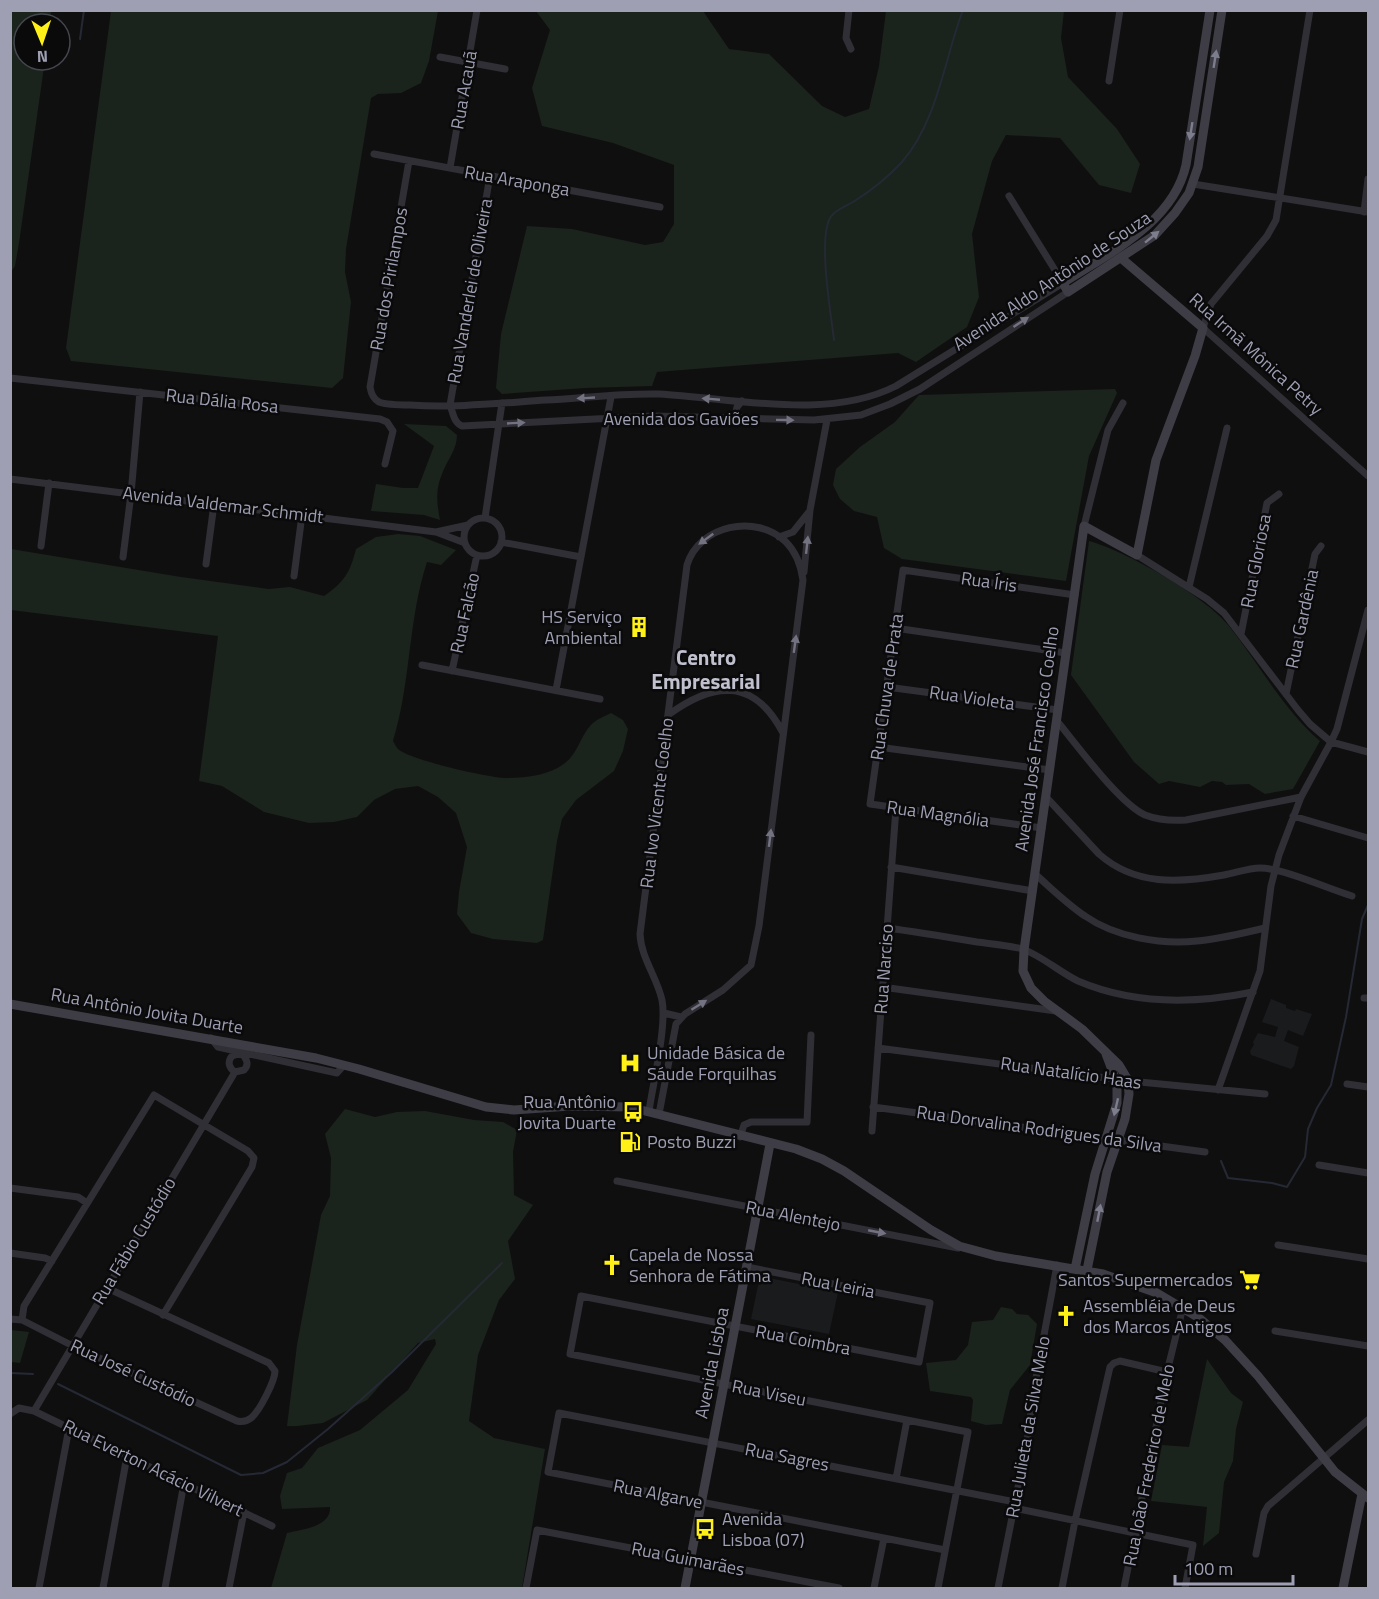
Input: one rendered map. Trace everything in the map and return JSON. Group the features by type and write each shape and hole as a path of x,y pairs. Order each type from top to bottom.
{"street":[{"name":"Rua Acauã","path":"450,168 477,10"},
{"path":"849,10 846,38 851,49"},
{"path":"1109,81 1119,10"},
{"name":"Avenida Aldo Antônio de Souza","path":"920,389 1066,288 1134,236 1167,205 1180,186 1186,165 1210,10"},
{"name":"Avenida Aldo Antônio de Souza","path":"911,378 1122,258 1155,235 1166,224 1183,202 1198,167 1222,10"},
{"path":"1137,555 1156,460 1195,356 1211,304 1272,229 1280,198 1310,10"},
{"path":"440,57 506,69"},
{"name":"Rua Araponga","path":"374,154 660,207"},
{"name":"Rua dos Pirilampos","path":"373,397 370,387 409,161"},
{"name":"Rua Vanderlei de Oliveira","path":"450,405 490,176"},
{"path":"1192,184 1366,212 1368,179"},
{"path":"1010,196 1066,288"},
{"name":"Rua Irmã Mônica Petry","path":"1122,258 1368,476"},
{"name":"Rua Dália Rosa","path":"10,378 380,419 387,422 393,431 385,464"},
{"name":"Avenida dos Gaviões","path":"373,397 378,401 404,405 450,405 656,394 834,405 874,397 911,378"},
{"name":"Avenida dos Gaviões","path":"450,405 458,424 653,416 827,420 861,415 920,389"},
{"path":"123,557 140,392"},
{"path":"556,690 611,396"},
{"path":"874,397 880,402 879,409"},
{"path":"740,419 736,407 742,401"},
{"name":"Avenida José Francisco Coelho","path":"1124,402 1108,430 1084,526 1024,950 1023,971 1027,982 1037,994 1082,1029 1119,1065 1128,1081"},
{"path":"485,518 502,403"},
{"name":"Rua Ivo Vicente Coelho","path":"681,1017 723,990 751,965 759,926 810,510 827,420"},
{"path":"1189,587 1227,428"},
{"name":"Avenida Valdemar Schmidt","path":"10,478 436,532"},
{"path":"41,546 49,483"},
{"name":"Rua Gloriosa","path":"1241,634 1267,503 1279,494"},
{"path":"206,564 214,504"},
{"name":"Rua Ivo Vicente Coelho","path":"779,537 793,532 810,510"},
{"path":"294,576 302,515"},
{"path":"485,518 491,520 500,529 501,542 494,552 477,555 465,543 464,537 472,521 485,518"},
{"path":"436,532 468,525"},
{"name":"Rua Ivo Vicente Coelho","path":"649,1111 664,1013 660,991 643,954 640,934 685,580 690,558 694,549 709,536 729,528 752,526 779,537 793,551 803,580"},
{"path":"1084,526 1189,587 1224,613 1310,724 1331,742 1368,752"},
{"path":"436,532 465,543"},
{"path":"501,542 581,557"},
{"name":"Rua Gardênia","path":"1286,694 1315,554 1321,546"},
{"name":"Rua Falcão","path":"452,671 477,555"},
{"name":"Rua Íris","path":"903,570 1075,595"},
{"name":"Rua Chuva de Prata","path":"870,804 903,570"},
{"path":"1218,1090 1260,971 1274,870 1301,797 1337,729 1368,610"},
{"path":"895,628 1066,653"},
{"path":"422,665 600,699"},
{"name":"Rua Violeta","path":"886,687 1058,710"},
{"path":"668,715 691,699 704,694 733,690 744,694 765,708 783,733"},
{"path":"1057,721 1119,795 1138,811 1154,818 1186,820 1301,797"},
{"path":"878,747 1050,770"},
{"path":"1046,797 1108,863 1139,877 1165,881 1188,881 1260,868 1274,870 1352,896"},
{"name":"Rua Magnólia","path":"870,804 1042,828"},
{"name":"Rua Narciso","path":"872,1131 896,808"},
{"path":"1293,816 1368,838"},
{"path":"891,867 1033,891"},
{"path":"1035,874 1085,916 1104,927 1128,934 1156,940 1187,942 1265,928"},
{"path":"887,928 1024,950 1077,980 1102,990 1134,997 1193,1001 1253,992"},
{"path":"882,987 1056,1011"},
{"name":"Rua Antônio Jovita Duarte","path":"10,1004 211,1038 344,1065 473,1104 499,1109 611,1106 649,1111 808,1154 834,1165 951,1242 969,1250 1087,1270 1117,1278 1167,1297 1199,1318 1225,1340 1258,1376 1343,1480 1365,1496"},
{"path":"659,1114 675,1029 681,1017 664,1013"},
{"path":"740,1137 744,1125 751,1122 807,1122 811,1035"},
{"path":"211,1038 218,1047 242,1053 337,1072 344,1065"},
{"name":"Rua Natalício Haas","path":"878,1048 1128,1081 1265,1094"},
{"name":"Avenida José Francisco Coelho","path":"1075,1269 1093,1184 1118,1097 1115,1078 1105,1052"},
{"path":"242,1053 247,1065 244,1070 235,1072 230,1068 229,1062 232,1056 242,1053"},
{"name":"Rua Fábio Custódio","path":"34,1411 235,1072"},
{"path":"1087,1270 1107,1172 1122,1132 1128,1103 1128,1081"},
{"path":"1347,1084 1368,1086"},
{"path":"10,1319 22,1320 24,1306 154,1095 248,1151 254,1158 252,1167 164,1315 107,1288"},
{"name":"Rua Dorvalina Rodrigues da Silva","path":"873,1107 1205,1152"},
{"name":"Avenida Lisboa","path":"685,1588 771,1144"},
{"path":"1319,1166 1368,1173"},
{"name":"Rua Alentejo","path":"617,1181 969,1250"},
{"path":"10,1188 78,1197 87,1203"},
{"path":"914,1239 920,1231 918,1221"},
{"path":"1278,1245 1368,1258"},
{"path":"10,1253 52,1261"},
{"name":"Rua Julieta da Silva Melo","path":"998,1588 1015,1505 1057,1265"},
{"name":"Rua Leiria","path":"747,1268 930,1303 919,1362"},
{"name":"Rua Coimbra","path":"570,1354 580,1296 919,1362"},
{"name":"Rua João Frederico de Melo","path":"1124,1588 1167,1372 1183,1307"},
{"name":"Rua José Custódio","path":"22,1320 237,1422 246,1422 254,1416 274,1379 275,1371 269,1363 164,1315"},
{"path":"1275,1331 1368,1346"},
{"name":"Rua Viseu","path":"570,1354 968,1432 957,1490"},
{"path":"1062,1588 1110,1367 1120,1361 1167,1372"},
{"path":"10,1414 19,1408 34,1411"},
{"name":"Rua Everton Acácio Vilvert","path":"34,1411 272,1526"},
{"name":"Rua Sagres","path":"548,1472 559,1413 957,1490 1075,1521 1193,1545 1185,1588"},
{"path":"896,1479 907,1420"},
{"path":"1256,1554 1264,1513 1268,1506 1368,1420"},
{"path":"39,1588 69,1428"},
{"path":"103,1588 127,1456"},
{"name":"Rua Algarve","path":"548,1472 945,1550"},
{"path":"165,1588 184,1483"},
{"path":"938,1588 957,1490"},
{"path":"1343,1588 1365,1496"},
{"path":"229,1588 244,1512"},
{"name":"Rua Guimarães","path":"526,1588 537,1530 839,1588"},
{"path":"874,1588 884,1538"}],"shaded area":[{"path":"11,10 51,11 12,12 12,72 43,72 19,243 15,266 11,272"},
{"path":"111,11 438,11 429,61 421,83 401,93 378,94 371,98 346,249 345,272 351,302 343,378 332,388 71,361 66,348"},
{"path":"536,11 703,11 729,49 769,54 822,106 845,117 869,109 879,66 886,11 1064,11 1061,38 1068,77 1117,129 1140,164 1131,193 1099,185 1060,138 1006,135 992,161 972,234 979,297 967,327 916,362 898,353 657,372 652,386 502,394 496,388 501,334 527,226 572,229 645,245 663,242 674,224 674,165 613,143 542,126 532,88 550,30"},
{"path":"1115,389 1117,393 1089,456 1066,581 902,559 884,548 877,517 854,511 840,499 833,485 836,469 860,447 895,422 919,395"},
{"path":"404,424 446,426 457,435 438,486 437,503 440,520 424,515 371,511 376,484 418,488 434,446"},
{"path":"398,534 420,536 456,550 441,565 427,562 416,606 403,697 393,741 398,749 432,763 466,771 504,778 520,777 551,771 565,763 591,725 611,713 623,720 628,729 623,751 614,771 576,800 562,819 543,940 537,943 493,939 471,933 457,914 467,847 456,813 438,797 418,786 395,789 374,800 357,817 334,822 309,823 264,812 222,786 199,781 218,636 11,610 11,549 269,589 290,587 324,596 345,576 356,549 376,537"},
{"path":"1089,541 1123,554 1164,576 1202,601 1229,626 1294,715 1320,741 1293,789 1265,794 1249,784 1226,785 1212,781 1200,787 1169,781 1159,784 1134,762 1071,675"},
{"path":"1271,999 1286,1005 1286,1008 1312,1014 1303,1036 1288,1030 1284,1041 1299,1047 1291,1069 1251,1055 1250,1051 1258,1033 1275,1037 1278,1027 1262,1022"},
{"path":"345,1109 375,1117 397,1112 425,1111 474,1120 503,1122 517,1130 513,1152 514,1195 533,1205 508,1241 515,1279 499,1300 478,1355 469,1421 494,1438 545,1449 522,1588 271,1588 287,1533 321,1523 329,1514 330,1507 282,1509 280,1496 287,1473 302,1468 318,1448 360,1430 408,1390 436,1344 435,1339 418,1343 367,1400 323,1423 287,1426 297,1345 321,1215 330,1196 331,1158 325,1134"},
{"path":"760,1276 838,1292 829,1334 751,1319"},
{"path":"1001,1307 1012,1309 1017,1314 1028,1315 1037,1324 1030,1365 1010,1390 1002,1424 986,1425 971,1421 973,1400 971,1397 930,1391 926,1363 956,1360 968,1345 972,1322 993,1320"},
{"path":"11,1330 29,1332 20,1363 11,1362"},
{"path":"1207,1359 1231,1393 1243,1402 1236,1429 1233,1461 1224,1482 1219,1533 1203,1546 1207,1507 1151,1501 1162,1445 1189,1447"}],"waterway":[{"path":"80,39 84,10"},
{"path":"834,340 825,259 825,243 830,218 835,212 886,178 902,162 914,145 932,109 963,10"},
{"path":"1221,1161 1228,1178 1287,1187 1305,1157 1308,1129 1331,1085 1346,1017 1362,919 1368,905"},
{"path":"58,1384 241,1475 263,1473 287,1462 328,1429 392,1372 502,1263"},
{"path":"10,1373 33,1374"}],"place":[{"name":"HS Serviço Ambiental","path":"639,627"},
{"name":"Unidade Básica de Sáude Forquilhas","path":"630,1063"},
{"name":"Rua Antônio Jovita Duarte","path":"633,1112"},
{"name":"Posto Buzzi","path":"630,1142"},
{"name":"Capela de Nossa Senhora de Fátima","path":"612,1265"},
{"name":"Santos Supermercados","path":"1250,1280"},
{"name":"Assembléia de Deus dos Marcos Antigos","path":"1066,1316"},
{"name":"Avenida Lisboa (07)","path":"705,1529"}],"district":[{"name":"Centro Empresarial","path":"706,670"}]}
